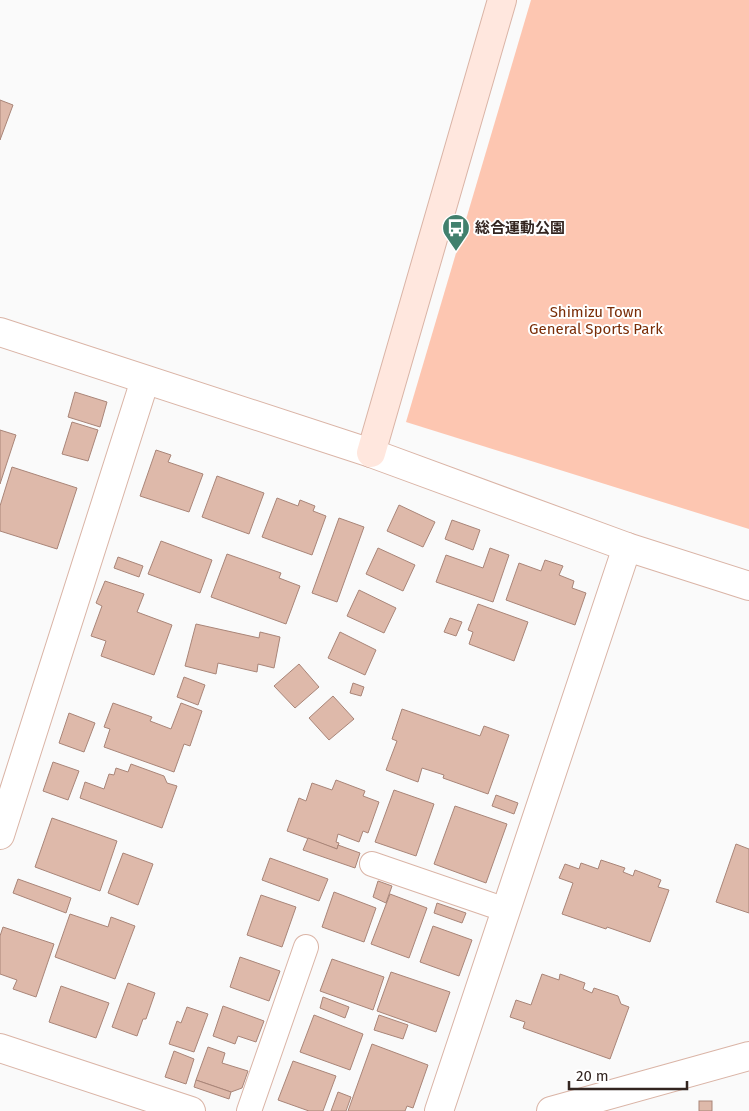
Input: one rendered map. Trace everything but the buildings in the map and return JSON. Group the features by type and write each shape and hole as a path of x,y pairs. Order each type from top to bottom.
{"street":[{"path":"371,453 502,0"},
{"path":"0,332 371,453 628,547 749,586"},
{"path":"0,836 144,380"},
{"path":"439,1111 628,547"},
{"path":"0,1048 191,1111"},
{"path":"551,1111 749,1056"}],"lane":[{"path":"372,864 506,910"},
{"path":"249,1111 306,947"}],"green space":[{"name":"Shimizu Town General Sports Park","path":"531,0 749,0 749,529 406,422"}],"place":[{"name":"総合運動公園","path":"456,252"}]}
